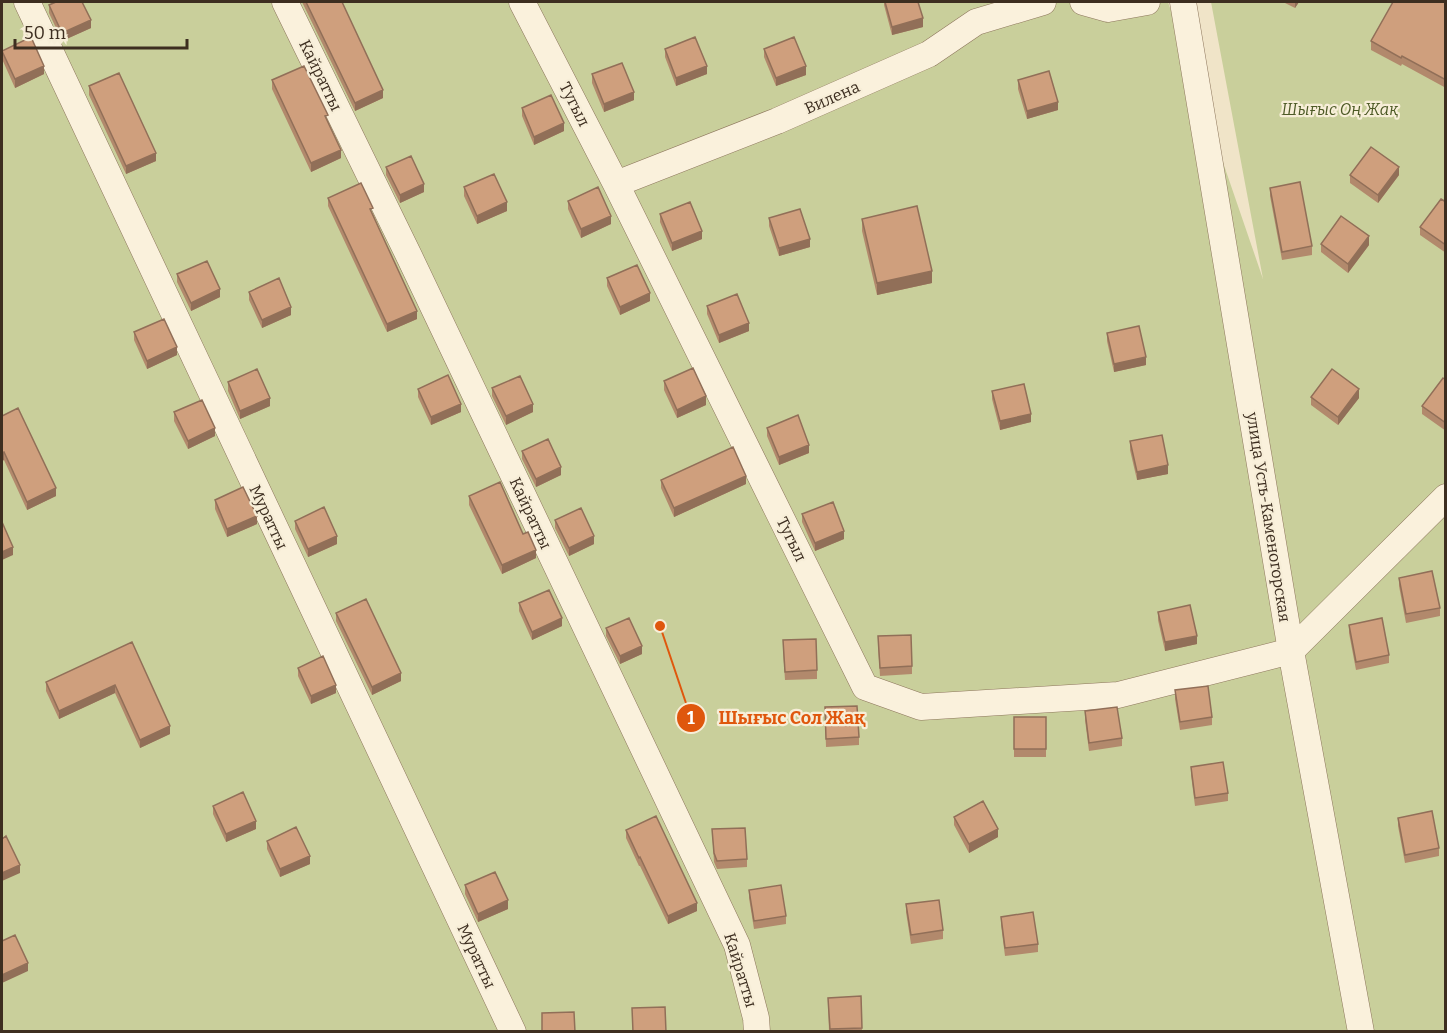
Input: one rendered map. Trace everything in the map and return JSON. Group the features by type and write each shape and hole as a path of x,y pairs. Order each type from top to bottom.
{"street":[{"name":"Муратты","path":"27,2 513,1032"},
{"name":"Кайратты","path":"285,2 416,268 736,945 756,1018 757,1032"},
{"name":"Тугыл","path":"522,2 616,184 865,687 921,707 1118,695 1291,651"},
{"name":"Вилена","path":"616,184 777,121 929,54 976,22 1043,2"},
{"path":"1083,2 1108,9 1147,2"},
{"name":"улица Усть-Каменогорская","path":"1184,2 1291,651 1361,1032"},
{"path":"1291,651 1446,497"}],"green space":[{"name":"Шығыс Оң Жақ","path":"2,2 1168,2 1263,279 1211,2 1445,2 1445,1031 2,1032"}],"building":[{"path":"56,2 82,2 91,20 62,33 49,5"},
{"path":"306,2 342,2 383,90 355,103"},
{"path":"885,2 918,2 923,18 892,27"},
{"path":"1393,2 1446,2 1446,80 1371,41"},
{"path":"31,37 44,66 15,79 2,51"},
{"path":"695,37 707,66 676,78 665,49"},
{"path":"794,37 806,66 776,78 764,49"},
{"path":"622,63 634,92 604,104 592,74"},
{"path":"304,66 328,115 325,116 341,150 311,163 272,80"},
{"path":"1049,71 1058,102 1027,111 1018,80"},
{"path":"119,73 156,153 126,166 89,86"},
{"path":"551,95 564,123 534,137 522,108"},
{"path":"1371,147 1399,167 1378,195 1350,175"},
{"path":"411,156 424,184 400,195 386,167"},
{"path":"494,174 507,202 477,216 464,187"},
{"path":"1300,182 1312,246 1282,252 1270,188"},
{"path":"361,183 373,208 370,209 417,311 387,324 328,198"},
{"path":"598,187 611,216 581,229 568,201"},
{"path":"1441,199 1446,202 1446,245 1420,227"},
{"path":"690,202 702,231 672,243 660,214"},
{"path":"917,206 932,271 877,283 862,219"},
{"path":"800,209 810,239 779,248 769,218"},
{"path":"1341,216 1369,236 1348,264 1321,244"},
{"path":"207,261 220,289 191,303 177,274"},
{"path":"637,265 650,293 620,307 607,278"},
{"path":"279,278 291,307 262,320 249,292"},
{"path":"737,294 749,323 719,335 707,306"},
{"path":"164,319 177,347 147,361 134,332"},
{"path":"1139,326 1146,357 1114,364 1107,333"},
{"path":"693,368 706,396 677,410 664,381"},
{"path":"257,369 270,398 240,411 228,382"},
{"path":"1332,369 1359,389 1338,417 1311,397"},
{"path":"448,375 461,404 431,417 418,389"},
{"path":"520,376 533,404 506,416 492,388"},
{"path":"1443,378 1446,380 1446,423 1422,406"},
{"path":"1024,384 1031,414 1000,421 992,391"},
{"path":"202,400 215,428 188,441 174,412"},
{"path":"18,408 56,488 27,502 4,452 2,453 2,416"},
{"path":"798,415 809,445 779,457 767,428"},
{"path":"1162,435 1168,465 1137,472 1130,441"},
{"path":"548,439 561,467 536,479 522,451"},
{"path":"733,447 746,476 674,508 661,480"},
{"path":"500,482 523,534 528,532 536,550 502,565 469,496"},
{"path":"243,487 257,516 227,529 215,500"},
{"path":"833,502 844,531 815,543 802,514"},
{"path":"324,507 337,536 308,549 295,521"},
{"path":"581,508 594,536 569,548 555,520"},
{"path":"2,522 13,547 2,552"},
{"path":"1432,571 1440,608 1406,614 1399,578"},
{"path":"549,590 562,618 532,632 519,603"},
{"path":"366,599 401,673 372,687 336,613"},
{"path":"1190,605 1197,636 1165,642 1158,612"},
{"path":"629,618 642,646 620,656 606,628"},
{"path":"1382,618 1389,655 1356,662 1349,625"},
{"path":"911,635 912,666 880,668 878,636"},
{"path":"816,639 817,670 785,672 783,640"},
{"path":"132,642 170,726 140,740 115,685 59,711 46,682"},
{"path":"323,656 336,685 311,696 298,668"},
{"path":"1208,686 1212,717 1180,722 1175,690"},
{"path":"857,706 859,737 826,739 825,707"},
{"path":"1117,707 1122,738 1089,743 1085,711"},
{"path":"1014,717 1046,717 1046,749 1014,749"},
{"path":"1223,762 1228,793 1195,798 1191,767"},
{"path":"243,792 256,821 226,834 213,806"},
{"path":"983,801 998,829 969,844 954,817"},
{"path":"1432,811 1439,848 1405,855 1398,818"},
{"path":"656,816 697,903 668,916 626,830"},
{"path":"296,827 310,856 280,869 267,841"},
{"path":"745,828 747,859 717,861 712,829"},
{"path":"6,836 20,865 2,873 2,839"},
{"path":"495,872 508,900 478,914 465,885"},
{"path":"781,885 786,916 754,921 749,890"},
{"path":"939,900 943,930 911,935 906,904"},
{"path":"1033,912 1038,944 1005,948 1001,917"},
{"path":"15,935 28,963 2,975 2,941"},
{"path":"861,996 862,1028 830,1029 828,998"},
{"path":"665,1007 666,1032 633,1032 632,1008"},
{"path":"574,1012 575,1032 542,1032 542,1013"}],"place":[{"name":"Шығыс Сол Жақ","path":"660,626"}]}
